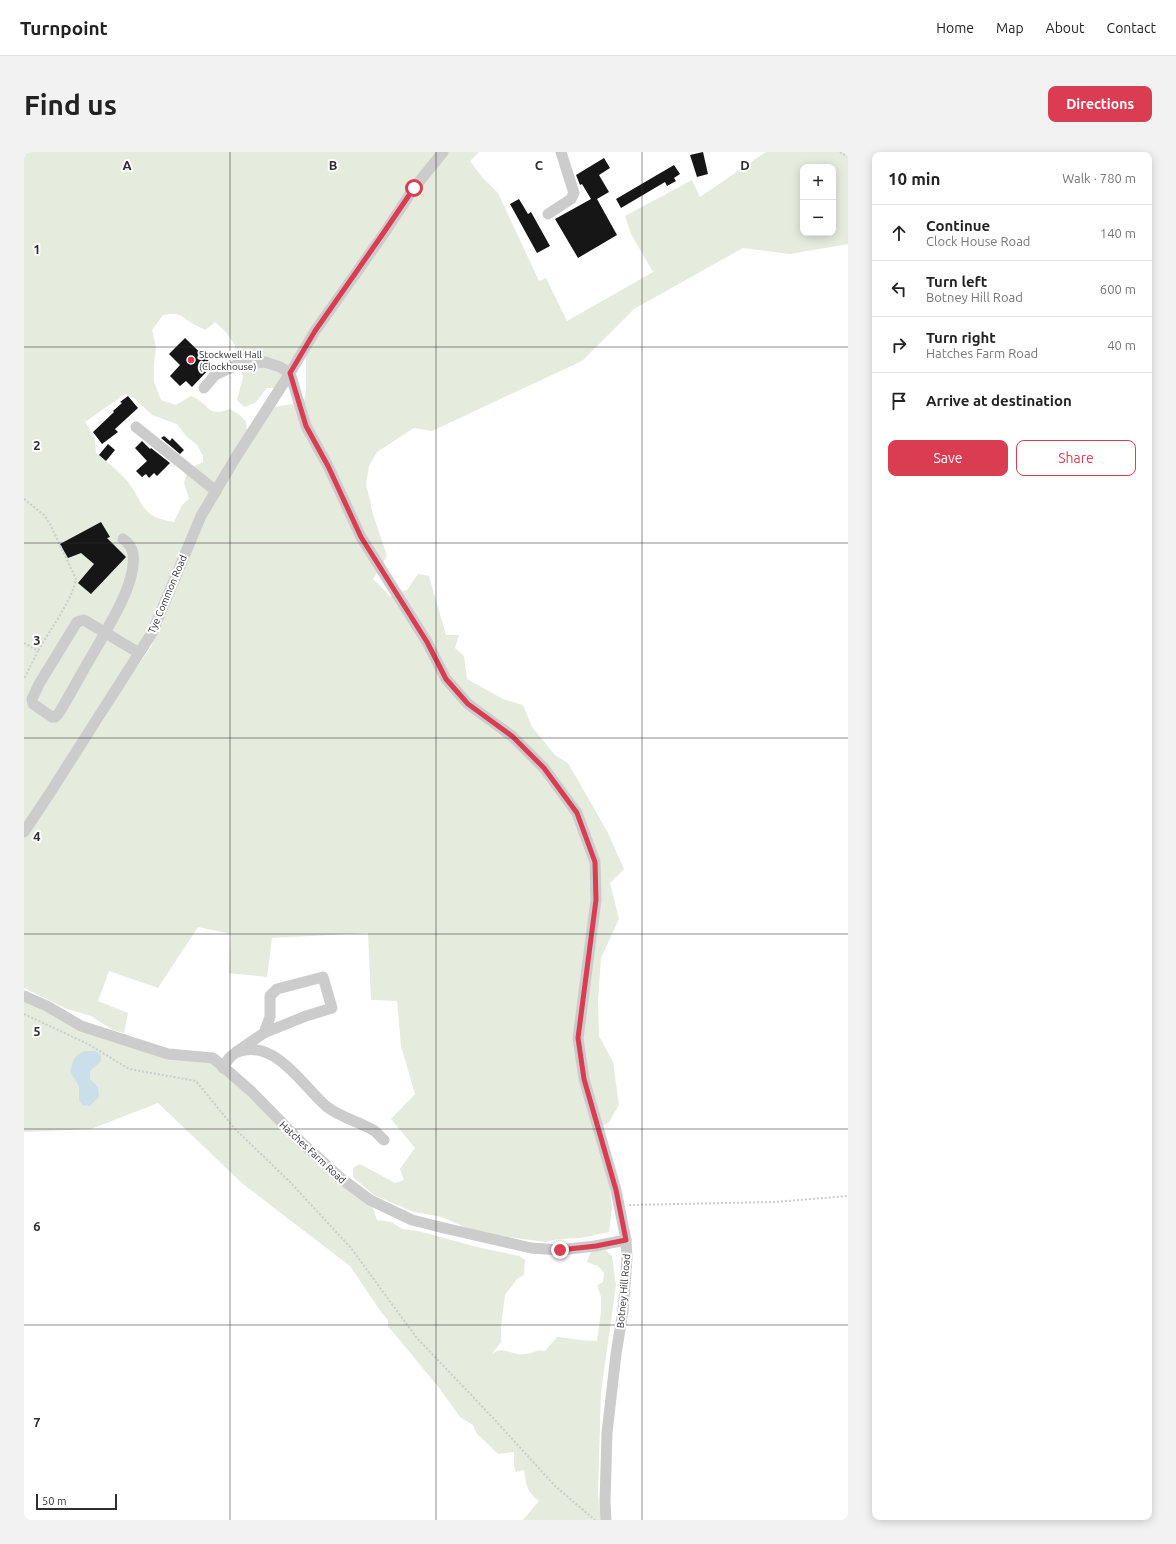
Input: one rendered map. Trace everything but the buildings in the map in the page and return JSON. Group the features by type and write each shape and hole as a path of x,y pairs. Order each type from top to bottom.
{"street":[{"name":"Tye Common Road","path":"24,832 152,633 200,516 315,331 414,188 443,152"},
{"path":"548,214 571,199 574,193 561,152"},
{"path":"204,388 215,375 236,365 265,362 280,367 290,373"},
{"name":"Botney Hill Road","path":"290,373 306,426 328,466 361,537 427,642 446,679 468,704 512,736 544,768 577,813 595,862 596,900 578,1038 584,1079 606,1151 619,1206 626,1240 627,1258 623,1311 607,1433 605,1496 606,1520"},
{"path":"136,427 216,491"},
{"path":"123,539 128,543 133,553 131,572 123,598 105,632 57,716 52,717 33,704 32,699 39,684 77,622 84,620 105,632 139,653"},
{"path":"223,1068 228,1059 236,1052 264,1033 306,1016 332,1008 323,977 276,989 270,996 270,1017 264,1033"},
{"name":"Hatches Farm Road","path":"24,996 47,1006 81,1026 168,1054 213,1058 252,1092 300,1142 343,1180 370,1200 412,1220 531,1248 560,1250 596,1246 626,1240"},
{"path":"236,1052 251,1049 266,1053 283,1064 307,1085 326,1106 374,1130 384,1140"}],"path":[{"path":"840,152 848,157"},
{"path":"24,498 44,515 50,524 76,579 75,587 38,651 24,680"},
{"path":"24,643 38,651"},
{"path":"24,1014 88,1044 129,1069 196,1081 235,1129 290,1182 351,1248 416,1337 555,1486 595,1520"},
{"path":"619,1206 774,1202 848,1196"}],"shaded area":[{"path":"24,152 479,152 470,161 482,177 498,193 539,281 546,278 567,321 653,272 631,234 625,216 692,180 700,197 766,152 848,152 848,244 790,254 743,248 634,309 582,361 432,431 414,428 377,452 369,466 366,485 372,511 387,556 373,579 390,596 407,590 418,574 429,576 446,635 459,635 455,648 464,656 467,679 503,699 523,705 532,727 555,755 568,763 607,831 624,869 610,883 619,919 601,958 598,1000 599,1036 613,1062 619,1105 609,1122 601,1127 606,1153 612,1207 609,1232 580,1238 557,1239 546,1242 478,1233 442,1217 414,1212 374,1195 353,1177 353,1168 360,1164 395,1183 404,1180 400,1169 415,1148 391,1119 415,1094 401,1046 397,1001 371,1000 368,933 272,938 267,977 229,973 231,934 198,927 158,988 109,971 98,1001 128,1013 124,1033 113,1030 91,1016 67,1009 24,988 24,836 49,804 74,762 101,724 123,687 151,647 207,514 224,488 229,472 274,407 304,402 306,389 306,355 280,388 267,388 255,403 244,407 237,400 243,377 236,357 235,345 225,331 215,322 205,330 183,317 172,314 163,315 152,330 156,347 154,382 161,400 176,405 191,396 212,411 217,412 230,409 240,415 246,422 248,439 201,516 152,633 24,832","holes":["125,394 135,399 152,415 177,424 186,436 197,445 203,456 203,462 188,469 184,483 189,499 182,505 174,522 155,517 145,509 128,482 96,453 95,438 85,422"]},
{"path":"24,996 81,1026 168,1054 213,1058 370,1200 377,1220 392,1222 402,1229 418,1231 481,1248 519,1256 525,1260 524,1275 517,1279 505,1295 501,1326 501,1342 492,1354 501,1350 516,1354 529,1354 539,1350 545,1351 557,1337 597,1341 601,1312 601,1297 597,1285 603,1282 604,1273 598,1266 587,1262 591,1251 605,1250 612,1256 616,1285 601,1392 598,1494 601,1520 523,1520 539,1501 528,1488 524,1470 516,1472 514,1466 514,1452 498,1454 477,1434 473,1425 460,1417 440,1389 388,1326 388,1320 350,1266 243,1184 158,1103 91,1129 24,1132"}],"water":[{"path":"86,1051 95,1051 101,1055 101,1061 90,1071 90,1079 98,1087 99,1097 90,1106 82,1105 79,1100 79,1086 70,1072 76,1056"}],"place":[{"name":"Stockwell Hall (Clockhouse)","path":"191,360"}],"route":[{"path":"414,188 315,331 290,373 306,426 328,466 361,537 427,642 446,679 468,704 512,736 544,768 577,813 595,862 596,900 578,1038 584,1079 602,1136 616,1190 626,1240 596,1246 560,1250"}]}
